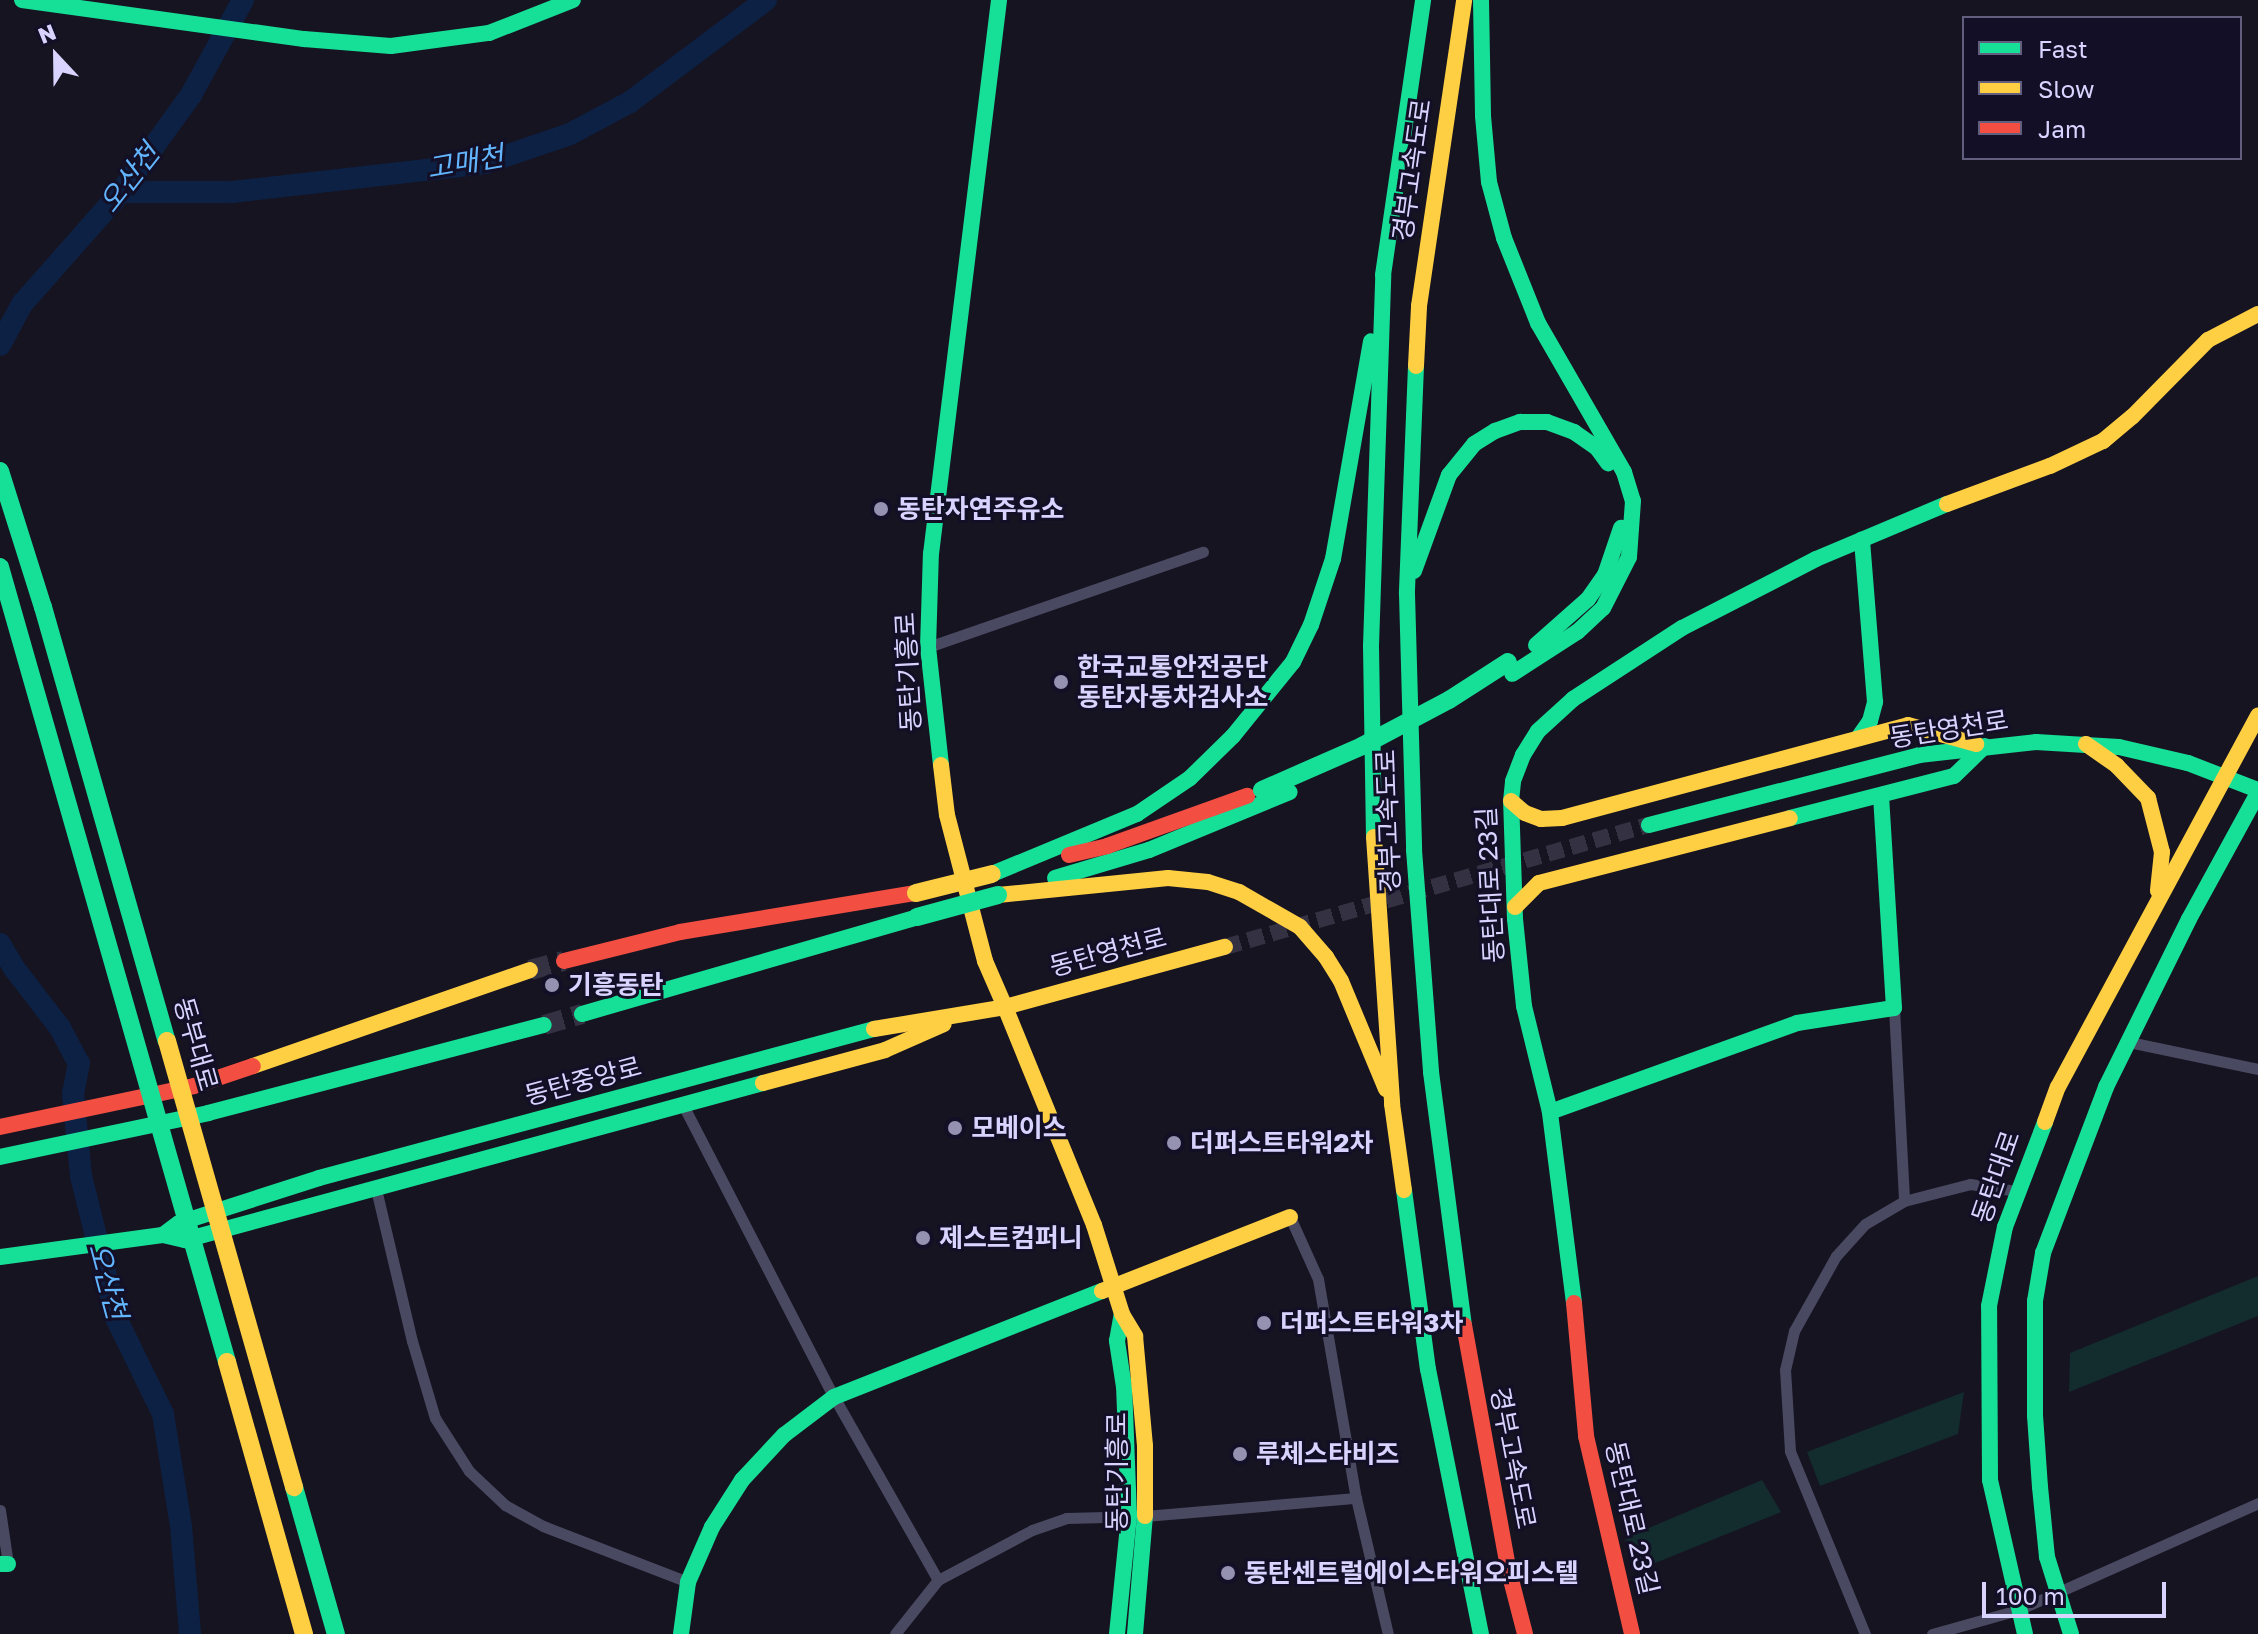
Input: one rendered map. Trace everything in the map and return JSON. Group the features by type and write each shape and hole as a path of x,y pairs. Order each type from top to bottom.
{"main road":[{"path":"22,0 304,39 391,46 489,33 569,2"},
{"name":"동탄기흥로","path":"999,0 931,554 928,647 947,815 985,961 1094,1225 1122,1314 1117,1341 1137,1515 1135,1634"},
{"name":"경부고속도로","path":"1423,0 1383,275 1371,646 1374,866 1392,1104 1428,1369 1481,1634"},
{"name":"경부고속도로","path":"1464,0 1421,289 1407,594 1414,850 1431,1072 1470,1368 1509,1572 1525,1634"},
{"path":"564,961 680,932 916,893 1107,846 1262,790 1362,746 1577,632 1603,608 1629,557 1633,501 1624,472 1545,337 1504,238 1489,182 1483,116 1481,0"},
{"path":"992,874 1137,814 1190,778 1233,736 1293,662 1311,625 1333,559 1383,275"},
{"name":"동탄대로 23길","path":"1632,1634 1586,1436 1574,1306 1550,1112 1524,1006 1515,907 1513,781 1538,731 1597,682 1696,621 1816,559 1897,523 2050,466 2103,441 2132,417 2208,340 2258,314"},
{"path":"582,1014 1149,850 1366,758 1510,668 1588,599 1605,575 1616,551 1623,521 1620,491 1610,466 1597,448 1574,432 1547,422 1520,422 1495,431 1474,444 1449,475 1434,509 1407,594"},
{"name":"동부대로","path":"0,471 43,607 336,1634"},
{"path":"1858,738 1870,721 1875,702 1862,540"},
{"path":"0,567 304,1634"},
{"path":"1875,702 1890,718 1985,746"},
{"name":"동탄대로","path":"2025,1634 1990,1480 1986,1360 1997,1262 2017,1191 2058,1087 2258,715"},
{"path":"1511,801 1525,813 1541,819 1562,818 1908,725"},
{"path":"2085,743 2117,766 2148,798 2162,852 2156,901"},
{"name":"동탄영천로","path":"1649,825 1919,755 1985,746 2085,743 2188,763 2258,791"},
{"path":"1515,907 1539,883 1954,776 1985,746"},
{"path":"2071,1634 2047,1557 2040,1487 2035,1416 2035,1301 2043,1253 2106,1087 2189,919 2258,791"},
{"path":"1550,1112 1797,1023 1894,1008 1881,796"},
{"path":"998,895 1168,878 1224,886 1264,905 1309,936 1333,969 1392,1104"},
{"name":"동탄영천로","path":"1005,1007 1225,947"},
{"path":"0,1127 194,1086 530,970"},
{"name":"동탄중앙로","path":"182,1231 319,1178 868,1031 1005,1007"},
{"path":"2,1257 87,1248 163,1235 376,1189 885,1050 964,1015"},
{"path":"0,1157 208,1113 544,1025"},
{"path":"681,1634 688,1582 712,1527 742,1480 784,1435 834,1397 1290,1217"},
{"name":"동탄기흥로","path":"1117,1634 1137,1515"}],"street":[{"path":"928,647 1203,552"},
{"path":"1894,1008 1904,1201"},
{"path":"2129,1042 2258,1069"},
{"path":"683,1105 834,1397 938,1580"},
{"path":"1865,1634 1790,1451 1785,1370 1794,1331 1836,1256 1865,1224 1904,1201 1970,1184 2017,1191"},
{"path":"376,1189 412,1341 435,1418 469,1471 505,1505 543,1526 688,1582"},
{"path":"1290,1217 1318,1279 1356,1498 1388,1634"},
{"path":"895,1634 938,1580 1032,1530 1066,1518 1356,1498"},
{"path":"1932,1634 2018,1610 2258,1503"},
{"path":"0,1510 4,1564"}],"green space":[{"path":"2258,1276 2258,1316 2069,1392 2070,1353"},
{"path":"1964,1392 1958,1434 1820,1486 1807,1452"},
{"path":"1762,1480 1781,1512 1633,1572 1625,1538"}],"waterway":[{"name":"오산천","path":"0,345 22,304 121,192 191,95 243,0"},
{"name":"고매천","path":"121,192 232,192 485,163 570,134 630,102 766,0"},
{"name":"오산천","path":"0,944 14,968 60,1028 79,1063 73,1093 81,1176 117,1320 163,1414 181,1526 190,1634"}],"tunnel":[{"path":"1225,947 1649,825"},
{"path":"530,970 564,961"},
{"path":"544,1025 582,1014"}],"traffic: fast":[{"path":"22,0 304,39 391,46 489,33 573,0"},
{"path":"941,765 928,647 931,554 999,0"},
{"path":"1374,837 1371,646 1383,275 1423,0"},
{"path":"1481,0 1483,116 1489,182 1504,238 1538,323 1624,472 1633,501 1629,557 1603,608 1577,632 1512,674"},
{"path":"992,874 1137,814 1190,778 1233,736 1293,662 1311,625 1333,559 1371,341"},
{"path":"1416,366 1407,594 1414,850 1431,1072 1464,1325"},
{"path":"1414,571 1449,475 1474,444 1495,431 1520,422 1547,422 1574,432 1597,448 1608,463"},
{"path":"0,471 43,607 167,1041"},
{"path":"1574,1303 1550,1112 1524,1006 1515,919 1511,801 1513,781 1523,755 1538,731 1573,699 1682,628 1816,559 1947,504"},
{"path":"1536,645 1588,599 1605,575 1621,528"},
{"path":"1858,738 1870,721 1875,702 1862,540"},
{"path":"0,567 227,1362"},
{"path":"1262,790 1362,746 1449,700 1508,662"},
{"path":"1649,825 1919,755 2036,742 2119,747 2188,763 2258,790"},
{"path":"1790,818 1954,776 1985,746"},
{"path":"1055,878 1149,850 1290,792"},
{"path":"2071,1634 2047,1557 2040,1487 2035,1416 2035,1301 2043,1253 2106,1087 2189,919 2258,793"},
{"path":"1550,1112 1797,1023 1894,1008 1881,796"},
{"path":"917,917 998,895"},
{"path":"582,1014 917,917"},
{"path":"0,1157 208,1113 544,1025"},
{"path":"163,1235 179,1223 319,1178 874,1029"},
{"path":"0,1257 163,1235 185,1240 763,1083"},
{"path":"2025,1634 1990,1480 1989,1306 2005,1227 2045,1122"},
{"path":"1404,1190 1428,1369 1481,1634"},
{"path":"681,1634 688,1582 712,1527 742,1480 784,1435 834,1397 1102,1291"},
{"path":"1117,1634 1129,1515 1124,1387 1117,1341 1122,1314"},
{"path":"294,1487 336,1634"},
{"path":"1135,1634 1145,1516"},
{"path":"0,1564 8,1564"}],"traffic: slow":[{"path":"1416,366 1419,306 1464,0"},
{"path":"1947,504 2050,466 2103,441 2132,417 2208,340 2258,314"},
{"path":"2045,1122 2058,1087 2258,715"},
{"path":"1511,801 1525,813 1541,819 1562,818 1908,725 1976,744"},
{"path":"2086,744 2117,766 2148,798 2162,852 2158,891"},
{"path":"941,765 947,815 985,961 1005,1007"},
{"path":"1515,907 1539,883 1790,818"},
{"path":"1374,837 1392,1104 1404,1190"},
{"path":"916,893 992,874"},
{"path":"998,895 1168,878 1208,882 1239,892 1300,927 1326,957 1341,981 1386,1089"},
{"path":"874,1029 1005,1007 1225,947"},
{"path":"253,1066 530,970"},
{"path":"1005,1007 1094,1225 1122,1314 1135,1336 1145,1446 1145,1516"},
{"path":"763,1083 885,1050 944,1024"},
{"path":"167,1041 294,1487"},
{"path":"1102,1291 1290,1217"},
{"path":"227,1362 304,1634"}],"traffic: jam":[{"path":"1069,855 1107,846 1247,796"},
{"path":"564,961 680,932 916,893"},
{"path":"0,1127 194,1086 253,1066"},
{"path":"1574,1303 1586,1436 1632,1634"},
{"path":"1464,1325 1509,1572 1525,1634"}],"place":[{"name":"동탄자연주유소","path":"881,509"},
{"name":"한국교통안전공단 동탄자동차검사소","path":"1061,682"},
{"name":"기흥동탄","path":"552,985"},
{"name":"모베이스","path":"955,1128"},
{"name":"더퍼스트타워2차","path":"1174,1143"},
{"name":"제스트컴퍼니","path":"923,1238"},
{"name":"더퍼스트타워3차","path":"1264,1323"},
{"name":"루체스타비즈","path":"1240,1454"},
{"name":"동탄센트럴에이스타워오피스텔","path":"1228,1573"}]}
